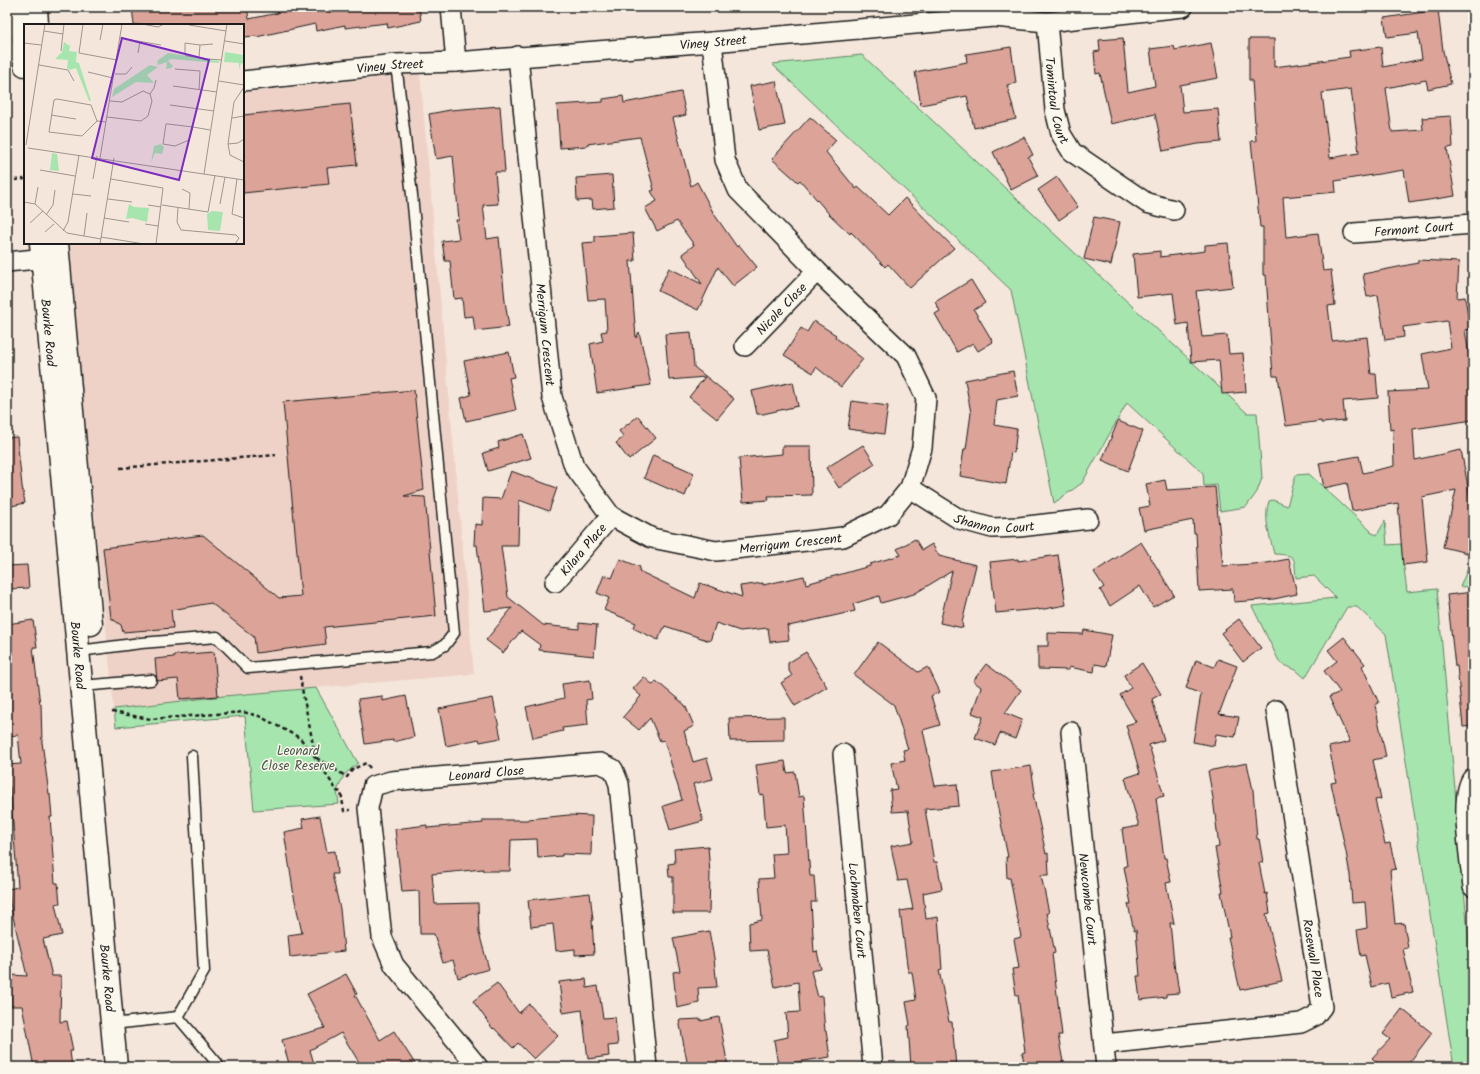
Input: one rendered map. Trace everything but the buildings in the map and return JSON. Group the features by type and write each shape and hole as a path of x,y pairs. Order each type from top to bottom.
{"main road":[{"path":"20,7 20,55"},
{"path":"36,7 37,24"},
{"name":"Bourke Road","path":"49,250 120,1023 131,1067"},
{"name":"Bourke Road","path":"116,1067 120,1023"}],"street":[{"path":"451,7 456,62"},
{"name":"Viney Street","path":"244,81 396,64 456,62 712,42 993,12 1047,22 1183,7"},
{"name":"Tomintoul Court","path":"1047,22 1055,110 1061,134 1072,152 1147,203 1174,210"},
{"name":"Merrigum Crescent","path":"518,56 552,397 574,466 611,516 652,538 716,552 843,537 888,515 910,488 922,448 926,398 906,356 817,271 738,190 725,160 712,42"},
{"name":"Fermont Court","path":"1354,233 1473,224"},
{"path":"7,262 49,250"},
{"name":"Nicole Close","path":"745,346 817,271"},
{"name":"Shannon Court","path":"910,488 959,518 992,528 1019,527 1088,519"},
{"name":"Kilara Place","path":"555,582 611,516"},
{"name":"Rosewall Place","path":"1104,1044 1301,1023 1315,1016 1322,1007 1276,710"},
{"name":"Newcombe Court","path":"1071,732 1106,1067"},
{"name":"Lochmaben Court","path":"843,754 873,1067"},
{"name":"Leonard Close","path":"373,786 391,780 600,764 613,769 618,784 647,1067"},
{"path":"1473,778 1469,782 1465,806 1471,841 1473,887"},
{"path":"373,786 368,808 382,936 394,965 478,1067"}],"lane":[{"path":"86,650 141,642 217,637 248,668 432,652 444,645 454,633 412,195 396,64"},
{"path":"89,685 151,680"},
{"path":"178,1017 204,971 192,756"},
{"path":"120,1023 178,1017"},
{"path":"178,1017 217,1063 218,1067"}],"path":[{"path":"15,180 24,179"},
{"path":"120,468 276,454"},
{"path":"299,664 302,690 311,730 315,757"},
{"path":"112,712 151,719 243,712 259,716 300,738 315,757 337,791 342,792 344,811 368,808"},
{"path":"315,757 347,776 354,769 366,762 371,769 373,786"}],"shaded area":[{"path":"420,73 474,674 224,696 114,709 67,244 244,244 244,93"}],"green space":[{"path":"862,55 1247,413 1257,413 1262,478 1257,492 1246,507 1220,511 1217,485 1204,486 1203,473 1127,403 1082,483 1054,503 1011,290 772,64"},
{"path":"1309,474 1371,531 1370,532 1377,535 1385,521 1387,545 1401,544 1407,592 1437,589 1473,990 1473,1067 1454,1067 1386,634 1357,607 1347,607 1305,678 1296,670 1280,663 1252,606 1336,598 1314,576 1296,578 1293,558 1287,555 1274,554 1269,534 1267,508 1269,501 1273,500 1287,506 1296,475"},
{"path":"1473,556 1473,586 1460,587"},
{"name":"Leonard Close Reserve","path":"316,688 358,763 344,775 337,791 339,804 254,810 245,716 116,727 114,709 224,696"}]}
